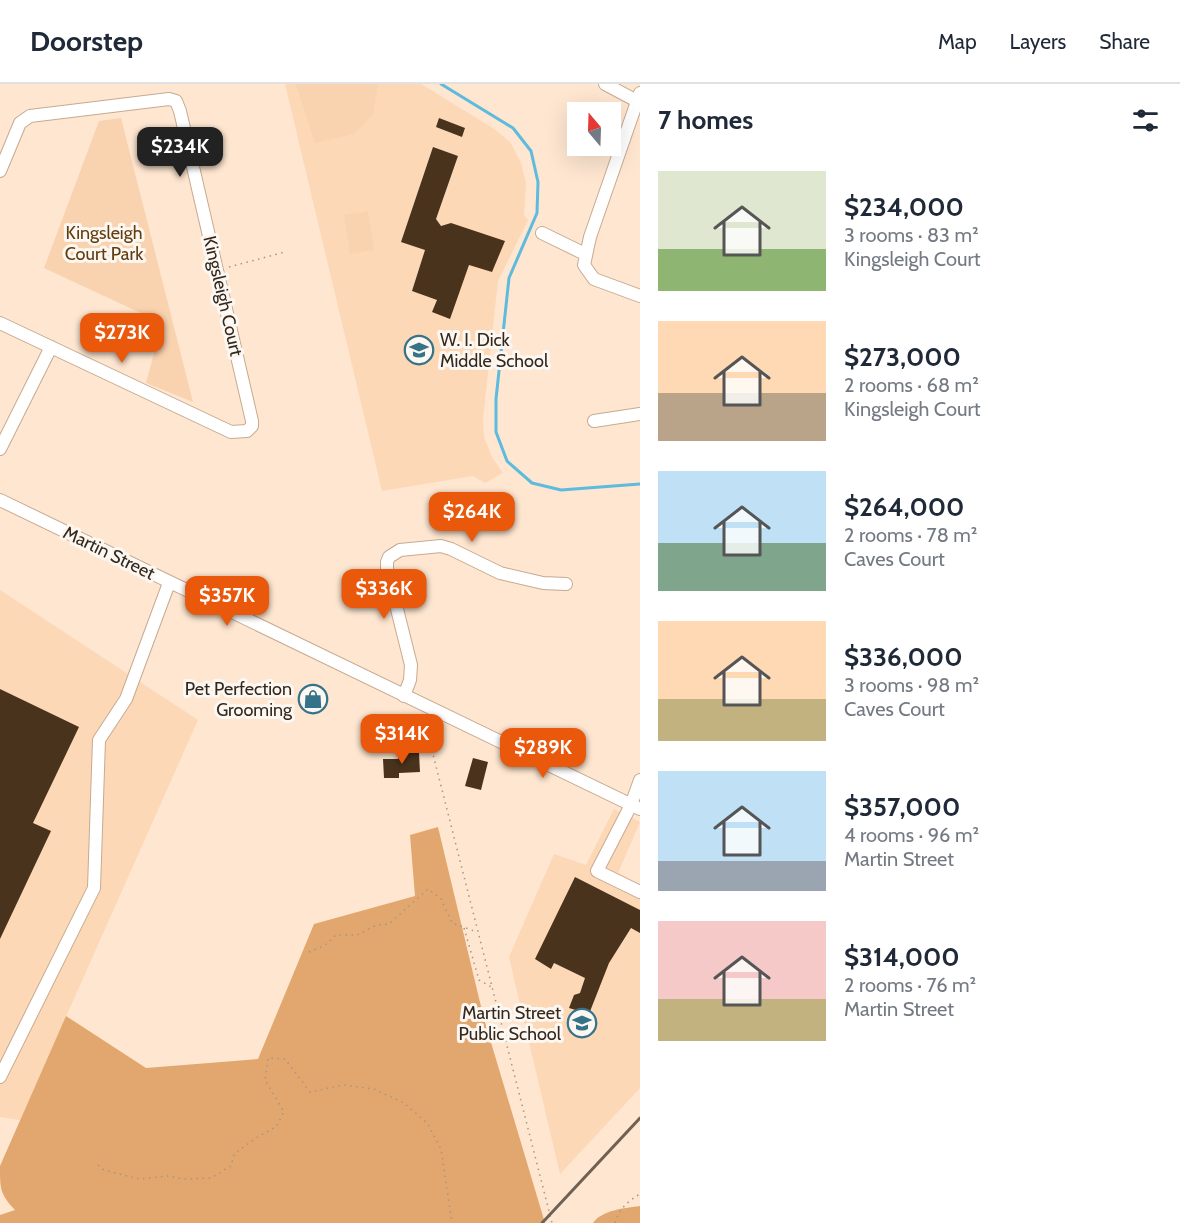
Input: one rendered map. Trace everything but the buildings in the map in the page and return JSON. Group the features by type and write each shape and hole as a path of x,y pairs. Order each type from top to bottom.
{"street":[{"path":"605,84 639,97 585,254 584,265 594,279 640,296"},
{"name":"Kingsleigh Court","path":"0,171 20,123 30,116 176,100 252,426 247,431 231,432 0,323"},
{"path":"542,233 585,254"},
{"path":"0,448 51,347"},
{"path":"594,421 640,414"},
{"name":"Martin Street","path":"0,500 635,807"},
{"path":"404,696 410,680 411,665 387,569 387,562 394,552 441,546 500,573 543,583 566,584"},
{"path":"0,1077 94,888 99,740 126,699 170,583"},
{"path":"640,780 635,807 597,871 640,892"}],"path":[{"path":"216,270 285,252"},
{"path":"420,703 552,1223"},
{"path":"309,952 324,946 336,935 357,935 378,925 390,924 428,889 441,899 452,923 478,932"},
{"path":"464,927 471,945 479,980 493,988"},
{"path":"98,1166 104,1170 139,1179 167,1176 183,1179 211,1178 231,1166 234,1154 258,1136 276,1127 284,1112 265,1080 268,1058 285,1059 310,1092 344,1085 374,1089 404,1103 427,1123 441,1149 452,1223"},
{"path":"615,1223 618,1214 629,1201 640,1194"}],"shaded area":[{"name":"W. I. Dick Middle School","path":"285,84 421,84 493,128 510,142 521,163 526,183 524,215 528,220 498,281 483,419 484,437 492,457 503,473 485,483 473,476 382,491"},
{"path":"0,590 198,720 20,1120 0,1117"},
{"name":"Martin Street Public School","path":"614,809 640,822 618,873 640,885 640,1088 560,1174 509,957 554,854 586,865"},
{"path":"438,827 484,1019 545,1223 0,1223 0,1215 15,1210 2,1191 0,1166 66,1016 146,1068 258,1059 314,924 415,896 410,835"},
{"path":"640,1206 640,1223 593,1223 608,1212"}],"green space":[{"path":"296,84 378,84 373,115 354,134 315,143"},
{"name":"Kingsleigh Court Park","path":"121,118 193,402 146,383 162,323 44,268 99,121"},
{"path":"368,211 374,250 350,254 344,215"}],"waterway":[{"path":"441,84 513,128 531,151 538,182 537,213 509,278 496,399 496,432 507,461 532,483 561,490 640,484"}],"railway":[{"path":"542,1223 640,1118"}],"place":[{"name":"W. I. Dick Middle School","path":"419,350"},
{"name":"Pet Perfection Grooming","path":"313,699"},
{"name":"Martin Street Public School","path":"582,1023"}]}
